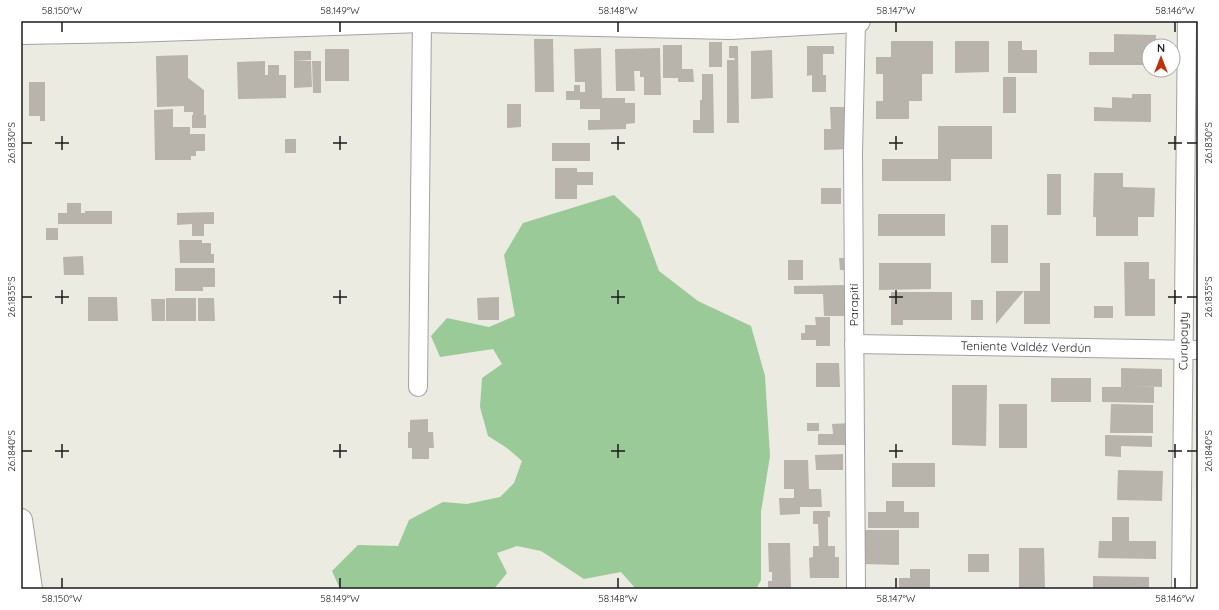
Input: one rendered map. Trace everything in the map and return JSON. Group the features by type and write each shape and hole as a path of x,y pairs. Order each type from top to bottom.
{"street":[{"path":"21,33 138,31 422,22 730,28 860,21"},
{"name":"Curupayty","path":"1181,589 1191,350 1187,21"},
{"path":"418,387 422,22"},
{"name":"Parapití","path":"856,22 853,153 856,589"},
{"name":"Teniente Valdéz Verdún","path":"854,344 1191,350"},
{"path":"21,520 31,589"}],"green space":[{"path":"614,195 640,219 659,271 698,301 751,326 765,376 770,456 761,512 761,580 756,589 636,589 621,572 584,579 541,551 517,546 497,553 507,573 494,589 340,589 332,571 358,545 398,546 409,520 443,502 467,504 500,497 514,483 522,461 507,448 488,436 480,407 482,378 502,364 493,349 440,357 431,336 447,318 489,327 515,316 504,255 523,223"}],"building":[{"path":"1114,34 1156,35 1156,38 1141,38 1141,65 1089,65 1089,52 1114,52"},
{"path":"534,39 553,39 554,92 535,92"},
{"path":"891,41 933,41 933,74 922,74 922,101 909,101 909,119 876,119 876,101 883,101 883,74 876,74 876,57 891,57"},
{"path":"955,41 989,41 989,72 955,73"},
{"path":"1008,41 1022,41 1022,50 1037,50 1037,73 1008,73"},
{"path":"709,42 722,42 722,67 709,67"},
{"path":"663,45 682,45 682,69 693,69 694,82 678,82 678,78 663,78"},
{"path":"729,46 738,46 739,123 727,123 727,60 735,60 734,58 729,58"},
{"path":"807,46 834,46 834,54 823,54 823,75 826,75 826,92 812,92 812,75 807,76"},
{"path":"601,48 602,98 625,98 625,103 635,103 635,123 626,124 626,129 588,130 588,120 600,120 600,109 580,109 580,100 566,100 566,91 574,91 574,85 580,85 580,92 585,92 585,82 575,82 574,49"},
{"path":"660,48 661,95 644,95 644,77 640,77 640,71 634,71 635,91 616,91 615,49"},
{"path":"325,49 349,49 349,81 325,81"},
{"path":"772,50 773,98 751,99 751,51"},
{"path":"294,51 311,51 311,60 294,61"},
{"path":"188,55 188,78 204,90 204,115 206,115 206,128 192,128 193,112 184,112 184,106 157,107 156,56"},
{"path":"265,61 265,75 268,75 268,65 279,65 279,75 286,75 286,98 238,99 237,62"},
{"path":"294,61 311,61 312,87 294,88"},
{"path":"312,61 321,61 321,93 313,93"},
{"path":"702,74 713,74 714,133 693,133 693,120 700,120"},
{"path":"1003,77 1016,77 1016,113 1003,113"},
{"path":"29,82 45,82 45,121 40,121 40,116 29,116"},
{"path":"1132,94 1151,94 1151,122 1094,121 1094,107 1112,108 1112,97 1132,98"},
{"path":"507,104 521,104 521,127 507,128"},
{"path":"830,107 849,107 850,149 824,150 824,129 831,129"},
{"path":"173,109 173,127 190,127 190,134 205,134 205,151 196,151 196,156 191,156 191,160 155,160 154,110"},
{"path":"938,126 992,126 992,159 951,159 951,181 882,181 882,159 938,159"},
{"path":"285,139 296,139 296,153 285,153"},
{"path":"552,143 590,143 590,161 552,161"},
{"path":"555,168 577,168 577,172 593,172 593,185 577,185 577,199 555,199"},
{"path":"1094,173 1123,173 1123,187 1155,188 1154,217 1138,217 1138,236 1096,236 1096,217 1093,217"},
{"path":"1047,174 1061,174 1061,215 1047,215"},
{"path":"821,188 841,188 841,204 821,204"},
{"path":"67,203 81,203 81,213 85,213 85,211 112,211 112,224 58,224 58,213 67,213"},
{"path":"214,212 214,224 204,224 204,236 192,236 192,224 177,225 177,213"},
{"path":"878,214 945,214 945,236 878,236"},
{"path":"991,225 1008,225 1008,263 991,263"},
{"path":"46,228 58,228 58,240 46,240"},
{"path":"179,240 202,240 202,243 211,243 211,254 214,254 214,263 180,263"},
{"path":"83,256 84,275 64,275 63,257"},
{"path":"839,258 851,258 851,270 840,270"},
{"path":"788,260 803,260 803,280 788,280"},
{"path":"1124,262 1149,262 1149,279 1155,279 1155,316 1125,316"},
{"path":"879,263 931,263 931,289 879,290"},
{"path":"1040,263 1050,263 1050,324 1024,324 1024,291 1040,291"},
{"path":"175,268 215,268 215,287 203,287 203,291 175,291"},
{"path":"845,285 845,316 824,316 823,294 794,294 794,286"},
{"path":"996,291 1024,291 996,324"},
{"path":"891,292 952,292 952,320 903,320 903,325 891,325"},
{"path":"88,297 117,297 118,321 88,321"},
{"path":"499,297 499,320 478,320 477,298"},
{"path":"166,298 196,298 196,321 166,321"},
{"path":"198,298 214,298 215,321 198,321"},
{"path":"151,299 165,299 165,321 152,321"},
{"path":"971,300 983,300 983,320 971,320"},
{"path":"1094,306 1113,306 1113,318 1094,318"},
{"path":"815,317 830,317 830,346 816,346 816,340 801,340 801,333 805,333 805,325 816,325"},
{"path":"816,363 839,363 840,387 816,387"},
{"path":"1121,368 1162,369 1162,387 1132,386 1154,387 1154,403 1102,402 1102,387 1121,387"},
{"path":"1051,378 1091,378 1091,402 1051,402"},
{"path":"952,385 987,385 986,446 952,445"},
{"path":"999,404 1027,404 1027,448 999,448"},
{"path":"1111,404 1153,405 1153,433 1110,433"},
{"path":"428,419 428,432 433,432 434,448 429,448 429,459 412,459 412,448 408,448 410,420"},
{"path":"807,423 819,423 819,431 807,431"},
{"path":"850,423 850,445 818,445 818,434 833,434 832,424"},
{"path":"1105,435 1152,436 1152,447 1121,446 1121,457 1105,456"},
{"path":"843,454 843,470 816,470 815,455"},
{"path":"784,460 808,460 809,489 821,489 822,507 800,507 800,514 780,515 779,498 794,498 794,489 784,489"},
{"path":"892,463 935,463 935,487 892,487"},
{"path":"1118,470 1163,471 1162,501 1117,500"},
{"path":"886,501 904,501 904,512 919,512 919,528 868,528 868,512 886,512"},
{"path":"813,511 830,511 830,517 828,517 828,546 835,546 835,557 839,557 839,578 810,578 809,558 813,557 813,546 819,546 818,524 813,524"},
{"path":"1112,517 1129,517 1129,541 1156,541 1156,559 1098,558 1099,541 1112,541"},
{"path":"865,530 899,530 899,565 864,564"},
{"path":"768,543 790,543 791,589 768,589 768,581 772,581 772,572 769,572"},
{"path":"1019,548 1044,548 1045,589 1019,589"},
{"path":"968,554 989,554 989,572 968,572"},
{"path":"910,569 930,569 930,589 899,589 899,578 910,578"},
{"path":"1093,576 1149,577 1149,589 1093,589"}]}
